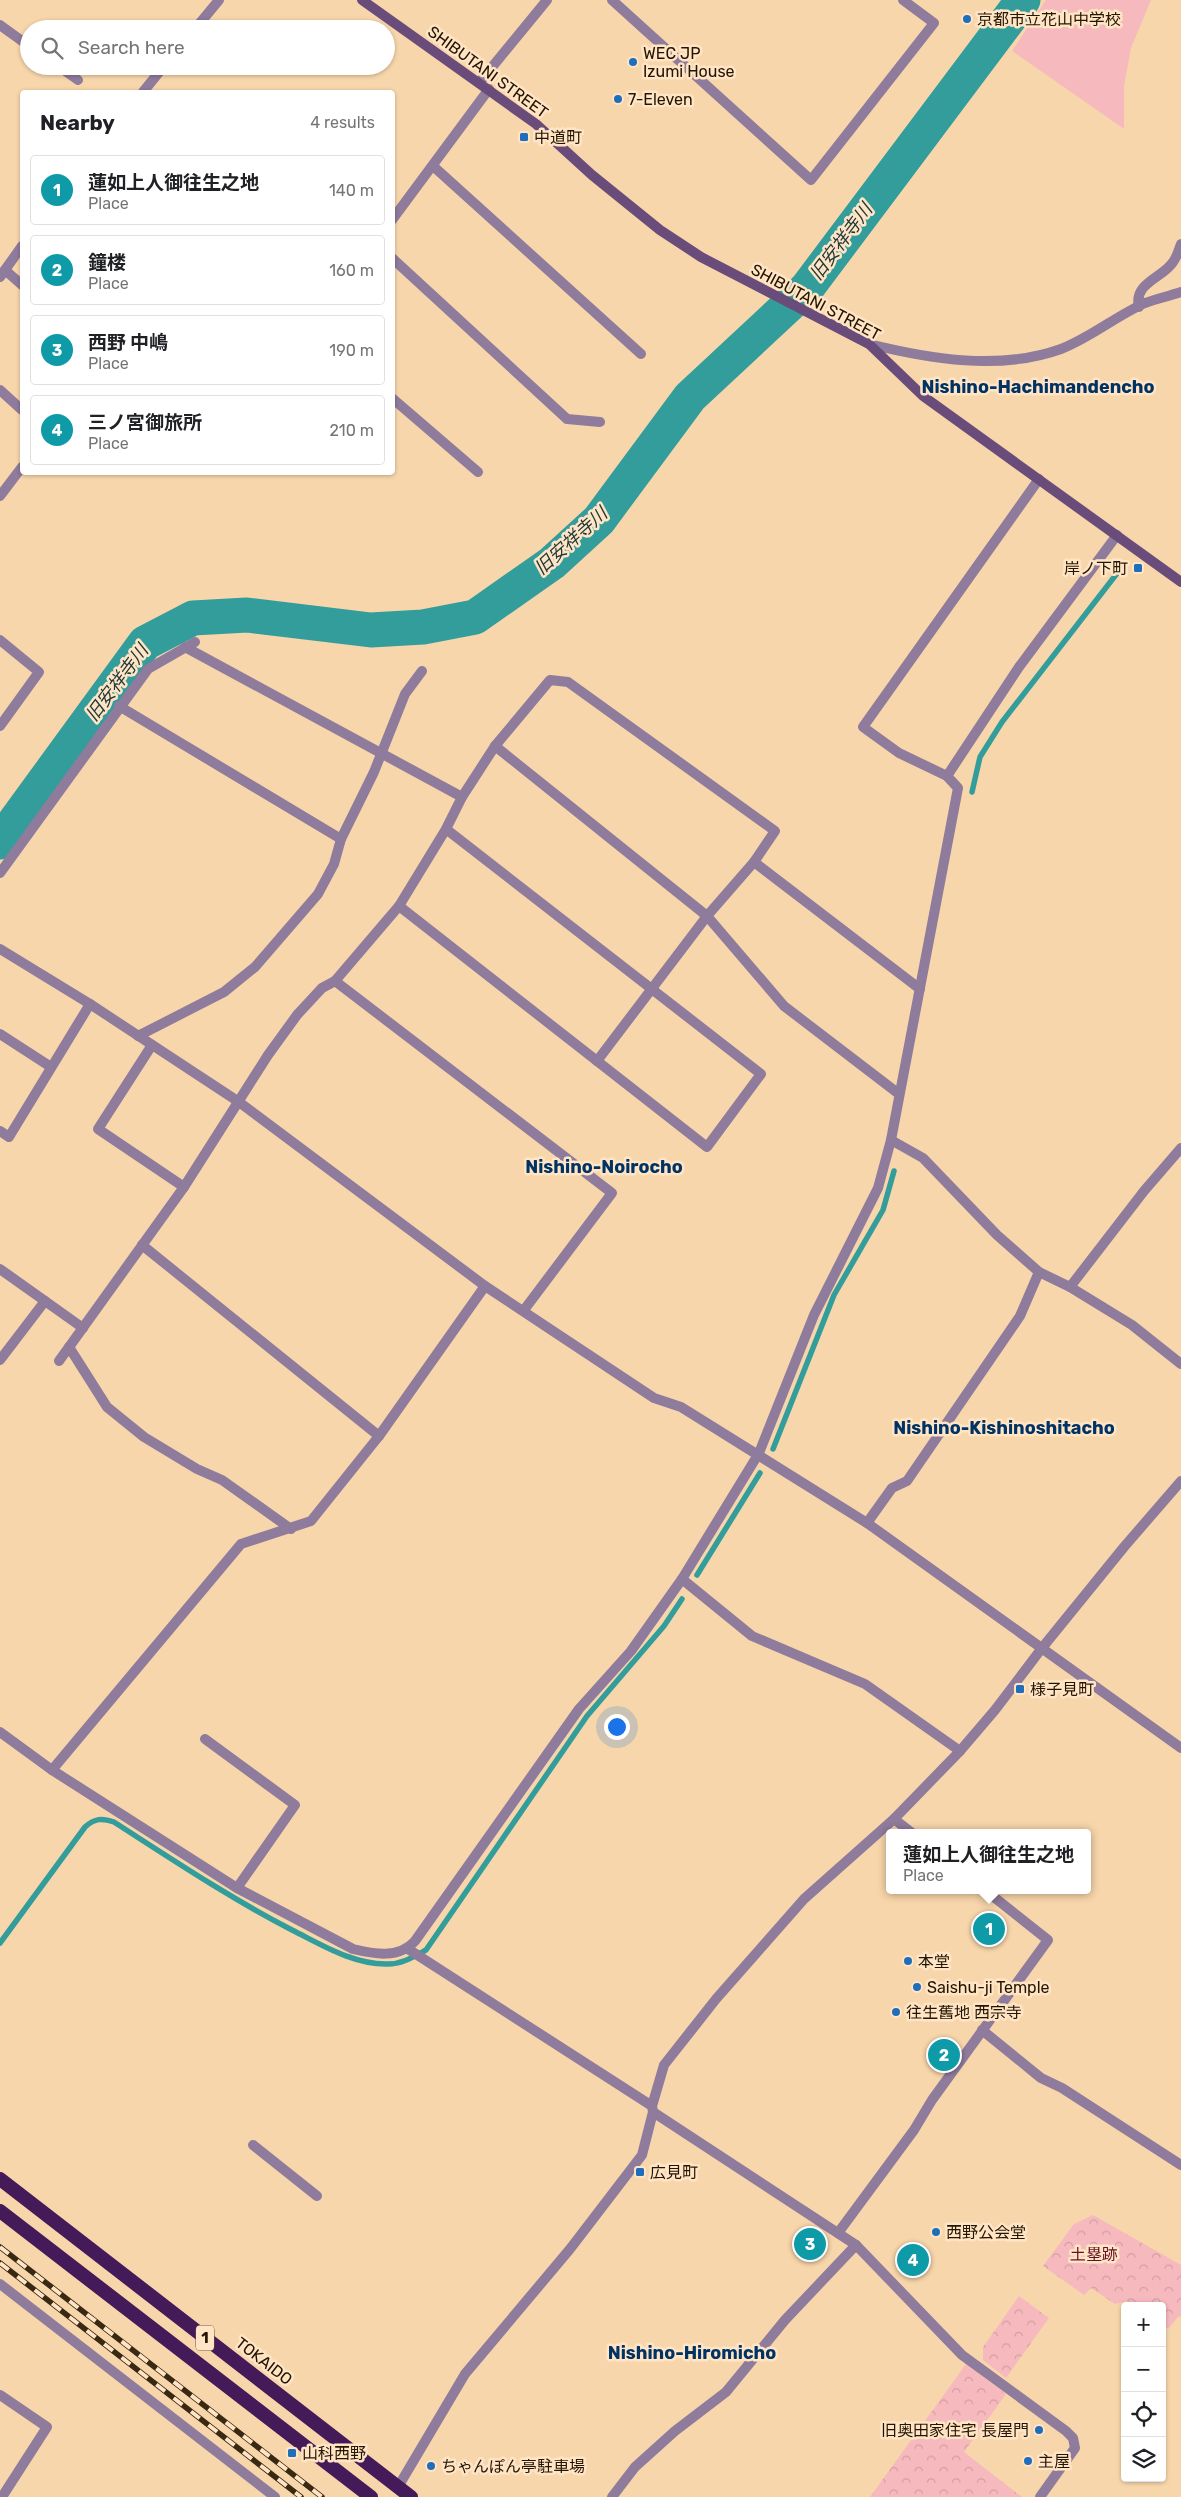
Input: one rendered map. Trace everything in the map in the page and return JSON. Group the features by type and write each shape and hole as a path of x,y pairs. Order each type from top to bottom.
{"highway":[{"name":"TOKAIDO","path":"0,2179 411,2497"},
{"name":"1","path":"0,2211 371,2497"}],"main road":[{"name":"SHIBUTANI STREET","path":"362,0 390,20"},
{"name":"SHIBUTANI STREET","path":"395,23 536,124 592,175 660,230 701,258 766,293 869,344 924,396 1181,582"}],"street":[{"path":"202,20 218,0"},
{"path":"479,83 547,0"},
{"path":"612,0 811,180 934,23 903,0"},
{"path":"0,25 20,39"},
{"path":"71,75 78,80"},
{"path":"145,90 157,75"},
{"path":"395,216 489,89"},
{"path":"433,166 641,354"},
{"path":"1139,307 1137,299 1143,287 1173,263 1181,244"},
{"path":"20,249 2,274 20,283"},
{"path":"395,261 567,419 600,422"},
{"path":"869,344 924,357 983,361 1037,356 1062,349 1139,307 1181,292"},
{"path":"0,390 20,408"},
{"path":"395,401 478,472"},
{"path":"0,496 20,470"},
{"path":"0,1732 52,1770 238,1888 353,1949 374,1954 389,1954 408,1949 579,1709 631,1651 682,1580 759,1454 814,1315 878,1188 891,1140 958,788 947,776 899,753 863,727 1039,479"},
{"path":"947,776 1019,667 1117,535"},
{"path":"0,640 39,672 0,726"},
{"path":"0,873 119,706 148,669 190,644 380,753 462,797"},
{"path":"138,1036 224,992 255,967 318,894 334,864 341,839 405,694 422,672"},
{"path":"59,1361 184,1187 268,1055 297,1015 322,988 334,981 399,906 446,829 462,797 495,746 550,680 568,682 775,831 754,862 707,916 597,1061"},
{"path":"119,706 341,839"},
{"path":"495,746 707,916 784,1006 899,1094"},
{"path":"399,906 707,1147 760,1074 446,829"},
{"path":"754,862 920,989"},
{"path":"0,950 90,1004 239,1102 485,1286 524,1310 654,1398 681,1407 867,1523 1181,1748"},
{"path":"334,981 612,1193 524,1310"},
{"path":"0,1132 9,1137 90,1004"},
{"path":"0,1034 51,1067"},
{"path":"152,1045 98,1129 184,1187"},
{"path":"891,1140 924,1158 997,1235 1038,1272 1070,1287 1132,1325 1181,1364"},
{"path":"1070,1287 1144,1191 1181,1148"},
{"path":"142,1245 379,1436"},
{"path":"0,1269 83,1328"},
{"path":"867,1523 892,1488 907,1481 1020,1316 1038,1272"},
{"path":"52,1770 241,1544 311,1522 379,1436 485,1286"},
{"path":"0,1360 45,1301"},
{"path":"69,1347 107,1407 144,1437 197,1470 222,1480 291,1529"},
{"path":"398,2487 465,2374 570,2250 642,2155 664,2065 716,1999 804,1899 894,1819 960,1751 995,1710 1042,1648 1181,1481"},
{"path":"682,1580 752,1636 865,1684 960,1751"},
{"path":"205,1739 295,1805 238,1888"},
{"path":"894,1819 907,1829"},
{"path":"838,2233 914,2130 932,2100 1048,1940 990,1894"},
{"path":"408,1949 856,2245 962,2355 1073,2438 1075,2448 1040,2497"},
{"path":"982,2030 1041,2078 1062,2088 1181,2165"},
{"path":"252,2145 317,2196"},
{"path":"612,2497 635,2467 675,2431 726,2392 785,2320 856,2245"},
{"path":"0,2284 275,2497"},
{"path":"0,2395 47,2427 2,2497"}],"green space":[{"path":"1046,0 1151,0 1131,48 1124,86 1124,129 1012,51"},
{"name":"土塁跡","path":"1093,2215 1181,2265 1181,2317 1179,2316 1168,2329 1166,2328 1166,2302 1127,2301 1115,2304 1091,2288 1084,2295 1043,2266 1074,2224"},
{"path":"1019,2296 1049,2318 1006,2378 983,2360 983,2347"},
{"path":"966,2364 1006,2394 964,2452 1022,2497 870,2497"}],"waterway":[{"name":"旧安祥寺川","path":"0,842 145,643 193,618 247,615 371,630 423,627 475,617 552,563 599,520 690,397 807,288 1023,0"},
{"path":"972,792 980,757 1002,722 1125,563"},
{"path":"773,1449 834,1295 883,1210 894,1171"},
{"path":"697,1575 760,1473"},
{"path":"0,1943 85,1827 95,1820 102,1819 114,1822 246,1905 338,1953 363,1961 388,1964 412,1958 426,1950 587,1716 664,1626 682,1599"}],"railway":[{"path":"0,2247 322,2497"},
{"path":"0,2263 301,2497"}],"place":[{"name":"京都市立花山中学校","path":"967,19"},
{"name":"WEC JP Izumi House","path":"633,62"},
{"name":"7-Eleven","path":"618,99"},
{"name":"中道町","path":"524,137"},
{"name":"岸ノ下町","path":"1138,568"},
{"name":"様子見町","path":"1020,1689"},
{"name":"蓮如上人御往生之地","path":"989,1929"},
{"name":"本堂","path":"908,1961"},
{"name":"Saishu-ji Temple","path":"917,1987"},
{"name":"往生舊地 西宗寺","path":"896,2012"},
{"name":"鐘楼","path":"944,2055"},
{"name":"広見町","path":"640,2172"},
{"name":"西野公会堂","path":"936,2232"},
{"name":"西野 中嶋","path":"810,2244"},
{"name":"三ノ宮御旅所","path":"913,2260"},
{"name":"旧奥田家住宅 長屋門","path":"1039,2430"},
{"name":"山科西野","path":"292,2453"},
{"name":"主屋","path":"1028,2461"},
{"name":"ちゃんぽん亭駐車場","path":"431,2466"}],"district":[{"name":"Nishino-Hachimandencho","path":"1038,387"},
{"name":"Nishino-Noirocho","path":"604,1167"},
{"name":"Nishino-Kishinoshitacho","path":"1004,1428"},
{"name":"Nishino-Hiromicho","path":"692,2353"}]}
